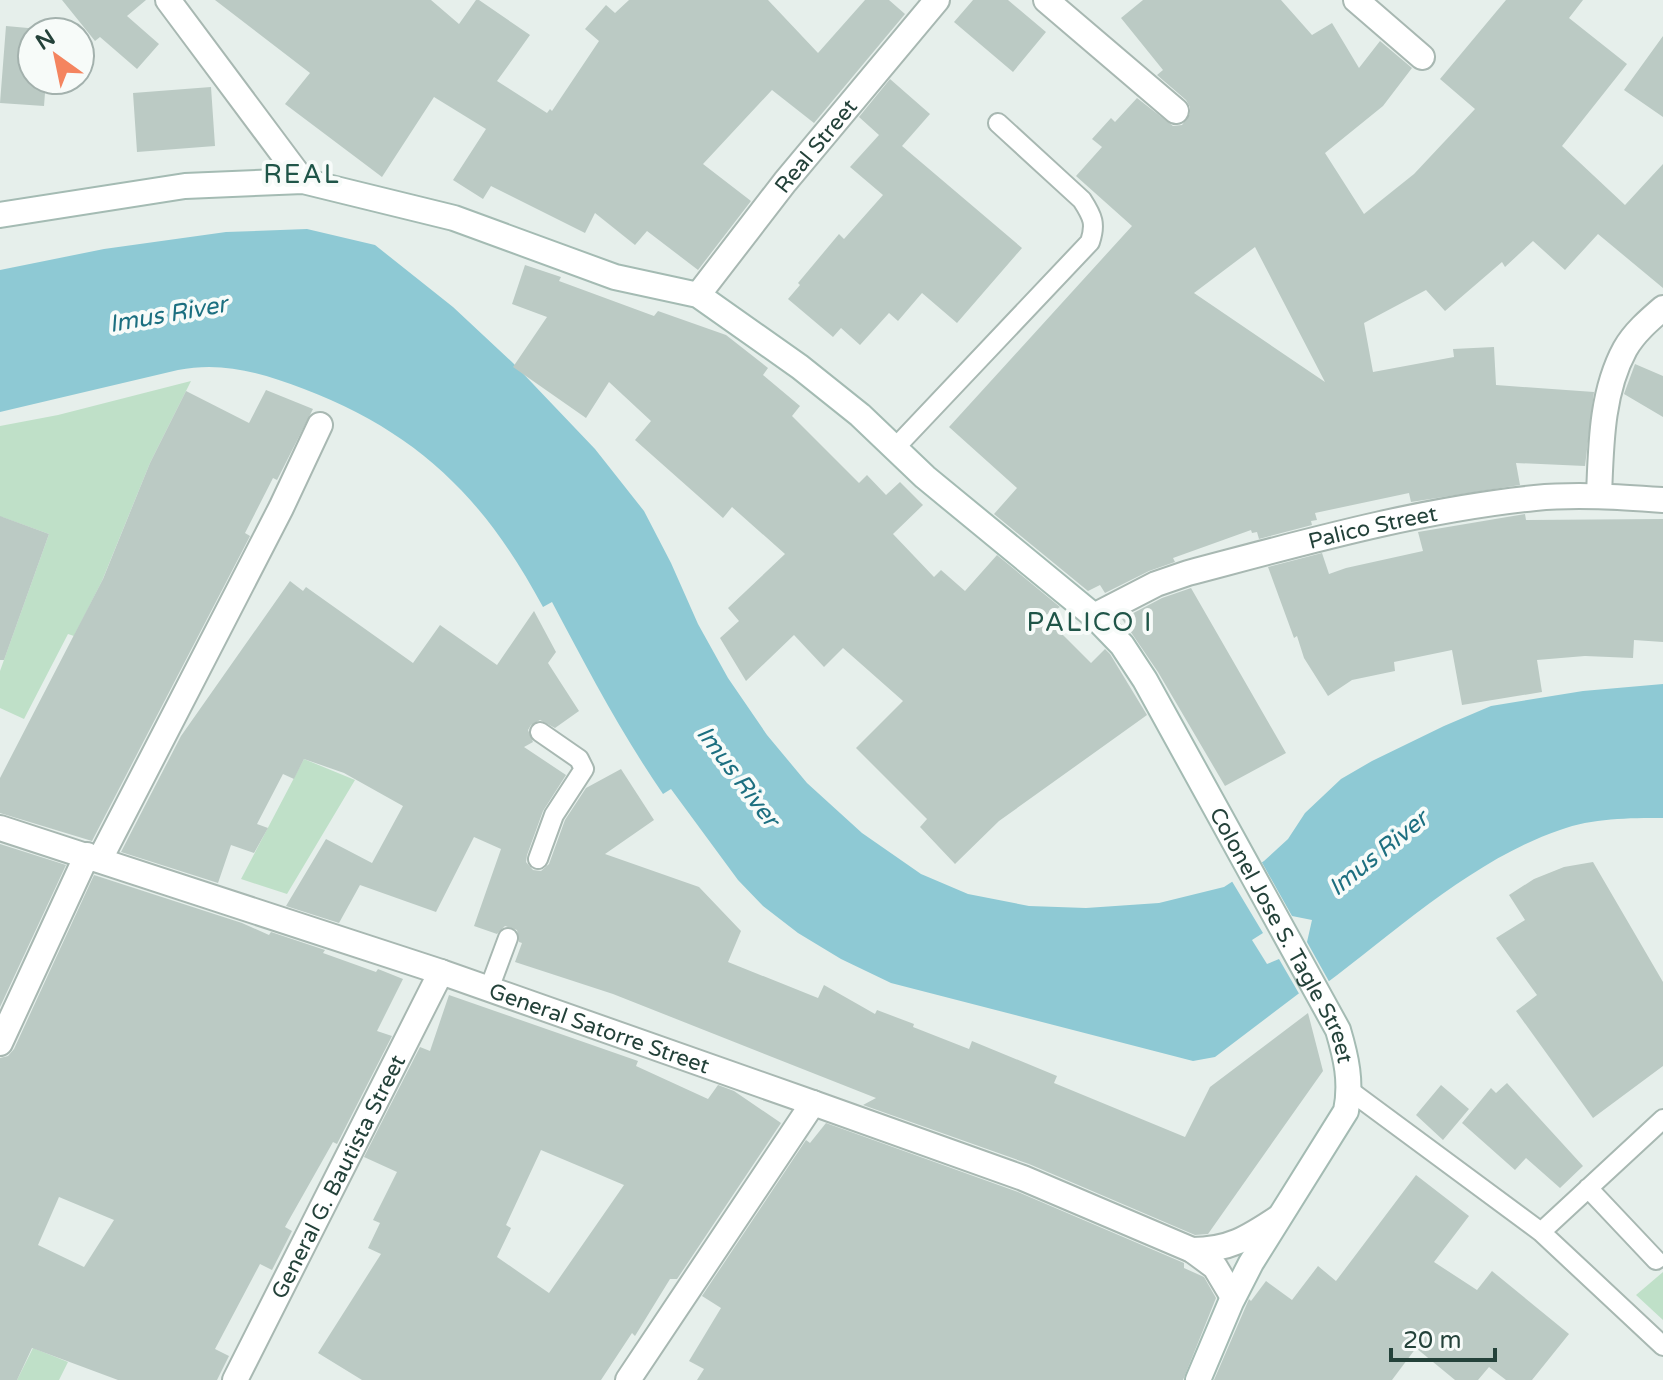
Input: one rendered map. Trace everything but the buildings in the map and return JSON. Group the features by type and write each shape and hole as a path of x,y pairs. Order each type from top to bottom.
{"street":[{"path":"168,0 303,181"},
{"name":"Real Street","path":"698,295 785,182 937,0"},
{"path":"1046,0 1176,111"},
{"path":"1356,0 1422,57"},
{"path":"0,215 185,186 303,181 454,218 615,277 698,295"},
{"name":"Colonel Jose S. Tagle Street","path":"698,295 833,393 925,477 1094,616 1122,645 1145,680 1338,1030 1348,1068 1346,1111 1251,1263 1198,1380"},
{"path":"1599,496 1610,383 1626,348 1641,328 1663,308"},
{"path":"0,1043 93,857 281,508 320,425"},
{"name":"Palico Street","path":"1094,616 1156,584 1188,573 1451,509 1536,498 1599,496 1663,500"},
{"name":"General Satorre Street","path":"0,828 441,972 1023,1178 1192,1250 1215,1267 1233,1297"},
{"name":"General G. Bautista Street","path":"235,1380 441,972"},
{"path":"628,1380 813,1103"},
{"path":"1192,1250 1224,1248 1253,1235 1278,1218"}],"lane":[{"path":"895,448 1090,242 1095,226 1093,216 1082,200 998,123"},
{"path":"538,859 554,815 584,769 579,759 540,732"},
{"path":"489,989 508,938"},
{"path":"1349,1090 1541,1232 1663,1346"},
{"path":"1541,1232 1663,1119"},
{"path":"1588,1188 1656,1260"}],"green space":[{"path":"191,381 150,463 102,581 74,636 68,634 24,719 0,708 0,671 49,534 2,517 0,521 0,426 58,415"},
{"path":"304,759 355,780 287,894 241,879"},
{"path":"1663,1272 1663,1320 1636,1295"},
{"path":"33,1348 68,1362 59,1380 17,1380"}],"water":[{"name":"Imus River","path":"307,229 375,245 453,307 513,363 595,449 644,511 698,624 728,678 767,735 807,783 862,833 921,874 968,894 1029,906 1086,908 1159,903 1224,887 1264,861 1288,839 1305,813 1341,779 1444,726 1491,706 1583,691 1663,684 1663,818 1611,820 1572,826 1526,844 1494,861 1431,903 1312,994 1306,988 1215,1057 1193,1061 891,983 841,959 798,933 763,906 738,880 671,789 663,794 591,676 552,602 543,607 497,534 445,474 382,426 288,383 242,370 211,367 178,370 0,412 0,270 104,249 226,232"}],"pier":[{"path":"1260,859 1292,916 1312,920 1307,942 1331,985 1313,998 1306,994 1301,997 1279,959 1267,964 1252,940 1263,933 1230,878"}],"district":[{"name":"REAL","path":"302,174"},
{"name":"PALICO I","path":"1090,622"}]}
